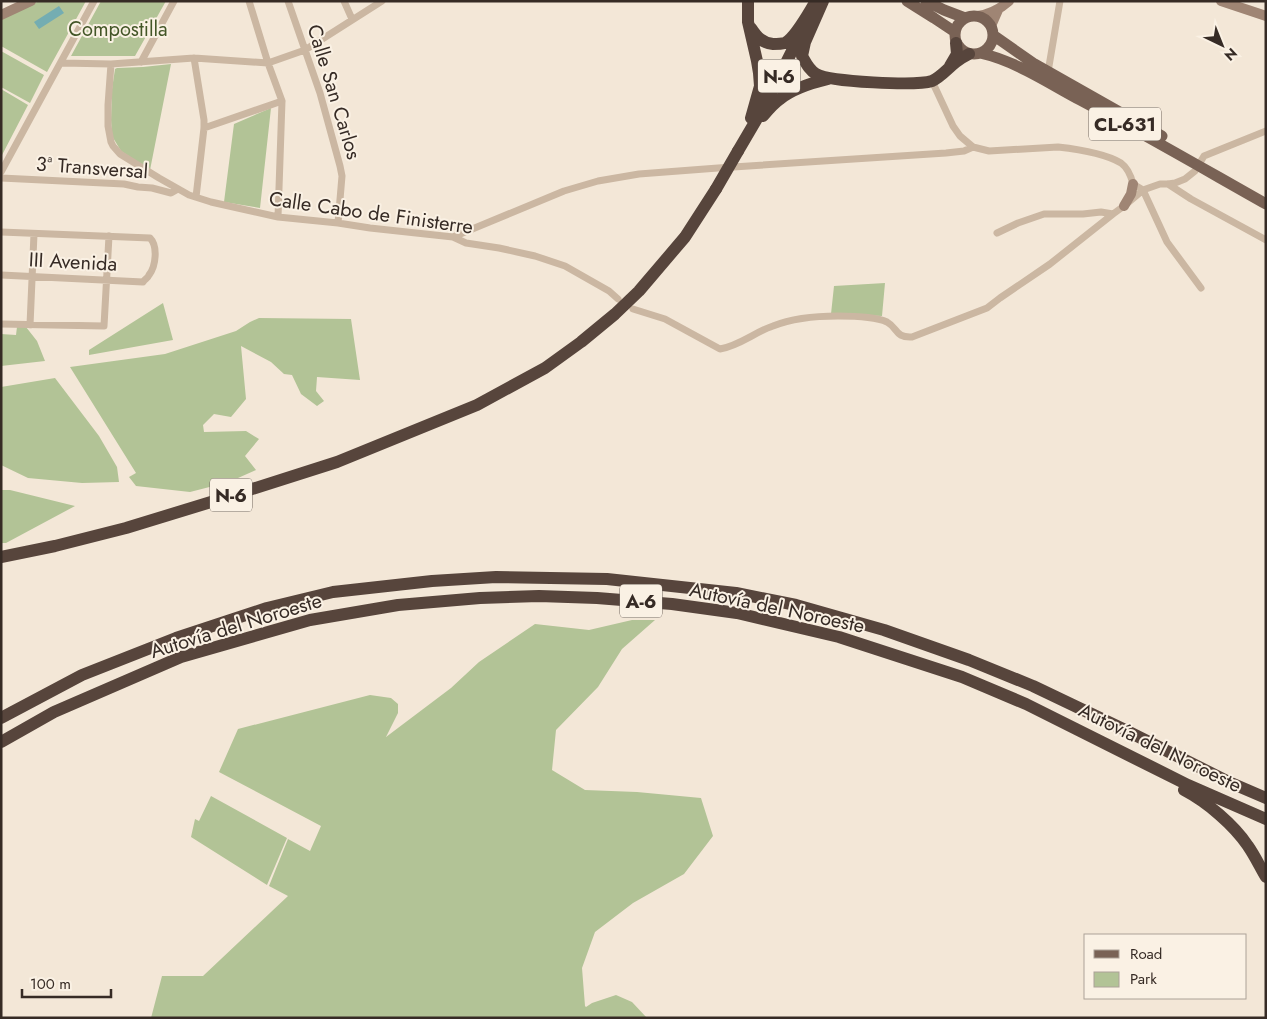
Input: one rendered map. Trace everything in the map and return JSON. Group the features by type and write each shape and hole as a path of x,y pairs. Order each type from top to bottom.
{"highway":[{"path":"738,150 749,127 760,86 760,73 748,22 748,1"},
{"path":"748,22 756,35 765,43 785,43 793,36 819,1"},
{"path":"819,1 802,56 808,67 816,74 828,78 898,84 932,81 948,69 957,54 955,37"},
{"name":"N-6","path":"1,557 126,528 337,462 478,405 545,368 616,314 639,291 684,237 716,189 765,104 800,34 819,1"},
{"path":"948,69 975,53"},
{"path":"738,150 763,116 779,99 811,83 828,78"},
{"name":"Autovía del Noroeste","path":"1,718 91,672 176,638 267,608 333,592 432,581 496,577 607,578 736,593 796,605 884,630 969,660 1032,686 1231,783 1266,798"},
{"name":"Autovía del Noroeste","path":"1,742 54,712 181,658 310,620 398,605 480,598 539,596 597,598 672,604 737,613 839,637 962,678 1026,704 1188,785 1266,819"},
{"path":"977,685 1083,736 1190,793 1235,829 1248,845 1266,877"},
{"path":"1123,729 1239,783 1266,793"}],"main road":[{"path":"1,14 31,1"},
{"name":"CL-631","path":"907,1 934,18 955,37 962,50 990,55 1018,66 1266,196"},
{"path":"926,1 965,18"},
{"path":"955,37 958,23 965,18 986,15 998,10 1010,1"},
{"path":"1221,1 1266,16"},
{"path":"975,53 987,49 991,43 992,30 998,10"},
{"name":"CL-631","path":"978,16 986,20 992,30 1033,63 1200,162 1266,204"},
{"path":"1124,206 1131,194 1132,184"}],"street":[{"path":"1,172 62,63 94,1"},
{"path":"141,62 174,1"},
{"path":"249,1 282,101 278,217"},
{"name":"Calle San Carlos","path":"288,1 320,93 342,176 338,223"},
{"path":"344,1 352,19"},
{"path":"62,63 111,64 194,58 268,63 305,50 382,1"},
{"path":"1048,72 1060,1"},
{"path":"194,58 204,120 196,197"},
{"name":"Calle Cabo de Finisterre","path":"111,64 108,106 109,134 113,146 120,154 189,195 210,202 278,217 453,237 466,243 535,256 565,266 598,284 618,299"},
{"path":"932,81 953,126 960,136 973,147 989,151 1058,147 1090,152 1113,159 1122,164 1129,171 1132,184 1143,190 1167,242 1201,288"},
{"path":"204,128 282,101"},
{"path":"633,309 664,319 720,349 787,321 837,316 863,318 888,323 901,335 912,337 987,308 1050,264 1143,190 1185,179 1192,174 1204,156 1266,131"},
{"path":"453,237 564,191 598,181 639,174 946,153 964,151 973,147"},
{"name":"3ª Transversal","path":"1,178 124,184 171,193 178,189"},
{"path":"1168,184 1191,199 1266,240"},
{"path":"997,233 1044,214 1101,212 1112,214"},
{"path":"1,232 109,236 104,326 1,324"},
{"path":"30,325 34,234"},
{"name":"III Avenida","path":"1,274 143,282 150,275 152,269 155,243 150,238 109,236"}],"green space":[{"path":"39,1 86,1 47,72 1,46 1,19"},
{"name":"Compostilla","path":"101,1 166,1 135,56 71,56"},
{"path":"1,51 44,75 30,103 1,87"},
{"path":"171,64 150,170 121,151 112,136 112,89 115,69"},
{"path":"1,89 28,105 1,157"},
{"path":"271,108 260,208 224,202 234,124"},
{"path":"885,283 882,316 831,314 834,286"},
{"path":"163,303 173,340 89,355 89,350"},
{"path":"259,318 351,319 360,380 317,377 316,391 324,401 317,406 301,394 292,375 284,374 271,362 241,346 246,399 231,417 214,414 203,425 204,432 246,431 259,439 245,456 256,470 229,482 190,492 136,486 129,477 136,473 70,367 165,354 236,331"},
{"path":"17,327 26,327 37,341 45,361 1,366 1,334 16,335"},
{"path":"55,378 99,436 117,467 119,482 82,483 28,478 1,465 1,387"},
{"path":"1,490 10,490 75,506 6,543 1,543"},
{"path":"632,620 655,620 622,649 598,687 556,730 552,770 585,790 637,792 701,798 713,836 684,874 633,903 595,932 582,968 586,1007 616,995 632,1002 647,1018 151,1018 162,976 203,976 288,896 269,886 288,839 310,851 321,826 219,772 238,729 370,695 391,698 398,704 398,713 386,737 451,688 479,662 535,624 589,630"},
{"path":"211,796 287,838 267,885 191,837 195,819 199,821"}],"water":[{"path":"59,6 64,13 39,29 34,22"}]}
